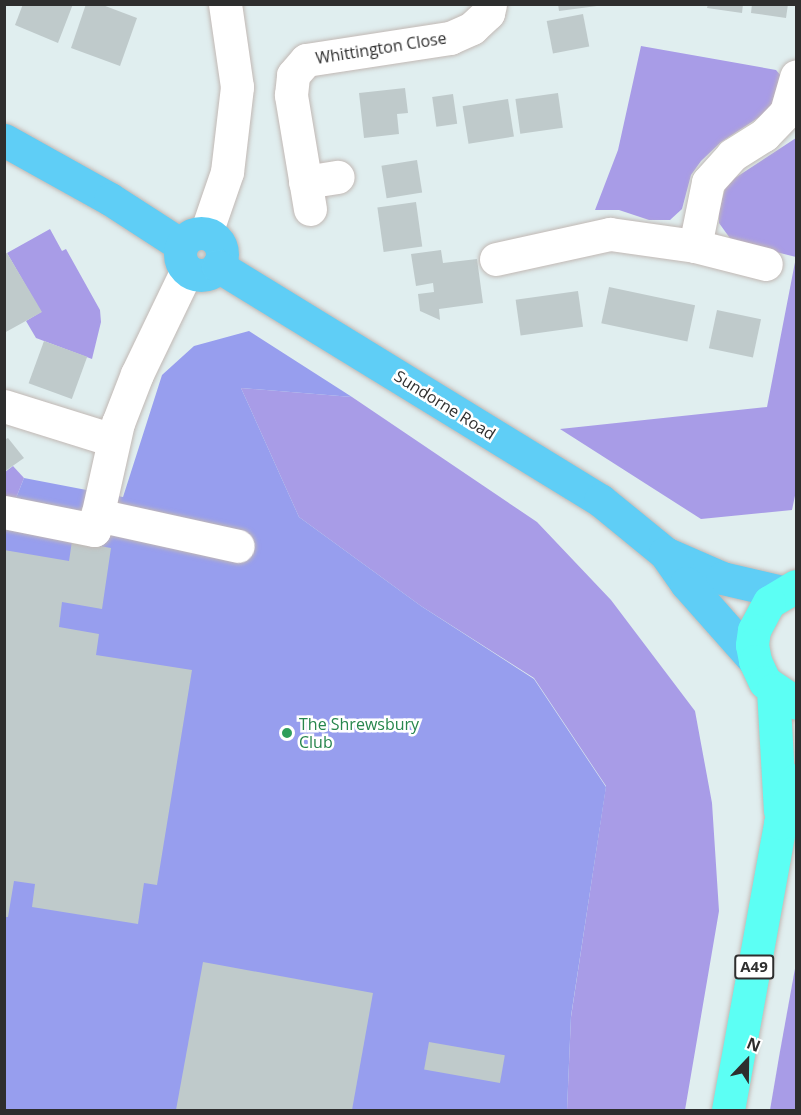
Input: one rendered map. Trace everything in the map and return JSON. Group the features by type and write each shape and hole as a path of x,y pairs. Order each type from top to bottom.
{"highway":[{"path":"785,696 754,661 754,630 769,602 792,587"},
{"name":"A49","path":"728,1110 780,823 785,696"},
{"name":"A49","path":"780,823 796,780"}],"main road":[{"name":"Sundorne Road","path":"4,140 110,199 600,500 665,553 722,578 792,587"},
{"name":"Sundorne Road","path":"665,553 686,584 754,661"}],"street":[{"path":"4,512 94,530 113,440 136,374 198,254 227,172 237,87 225,4"},
{"name":"Whittington Close","path":"338,177 308,196 291,95 293,75 306,60 450,38 472,28 488,13 490,4"},
{"path":"694,246 708,182 732,155 764,135 786,112 796,76"},
{"path":"496,259 610,234 694,246 766,264"},
{"path":"4,406 113,440"},
{"path":"98,515 238,546"}],"shaded area":[{"path":"641,46 776,70 782,77 778,96 767,112 721,142 701,161 691,175 682,209 670,220 649,220 619,210 595,210 618,150"},
{"path":"796,138 796,257 732,241 719,223 719,210 725,189 735,178"},
{"path":"50,229 62,251 66,249 100,310 101,322 92,359 36,338 26,321 41,312 7,253"},
{"path":"796,257 796,491 792,510 701,519 560,429 767,407"},
{"name":"The Shrewsbury Club","path":"249,331 352,397 241,388 299,517 421,606 534,679 606,787 571,1016 567,1110 5,1110 4,502 14,503 24,478 123,497 162,375 194,346"},
{"path":"241,388 352,397 537,522 611,600 695,711 712,803 719,911 685,1110 567,1110 571,1017 606,786 534,678 421,606 299,517"},
{"path":"13,466 24,478 14,503 5,502 5,472"},
{"path":"796,963 796,1110 770,1110 779,1057"}],"building":[{"path":"23,4 73,4 58,43 15,25"},
{"path":"86,4 100,4 137,18 120,66 71,48"},
{"path":"558,4 597,4 597,6 559,11"},
{"path":"708,4 743,4 742,13 707,8"},
{"path":"752,4 788,4 786,18 751,13"},
{"path":"583,14 589,46 553,53 547,21"},
{"path":"405,88 408,113 397,114 399,134 364,138 359,93"},
{"path":"558,93 563,128 520,134 515,99"},
{"path":"453,94 457,124 436,127 432,97"},
{"path":"508,99 514,137 469,144 463,106"},
{"path":"417,160 422,193 387,198 381,166"},
{"path":"416,202 422,247 384,252 377,207"},
{"path":"441,250 443,263 477,259 483,303 439,309 440,320 420,311 418,294 434,292 433,283 416,286 411,254"},
{"path":"7,253 42,312 4,333 4,254"},
{"path":"609,287 695,305 687,341 601,323"},
{"path":"578,291 583,327 521,335 516,300"},
{"path":"717,310 761,319 753,358 709,348"},
{"path":"44,341 87,357 72,399 29,383"},
{"path":"8,438 24,458 4,472 4,440"},
{"path":"72,541 111,548 102,609 62,602 59,627 99,634 96,655 192,670 157,885 144,883 138,924 32,907 35,884 14,881 8,917 4,917 4,550 69,561"},
{"path":"203,962 373,993 352,1110 176,1110"},
{"path":"429,1042 505,1055 500,1083 424,1070"}],"place":[{"name":"The Shrewsbury Club","path":"287,733"}]}
